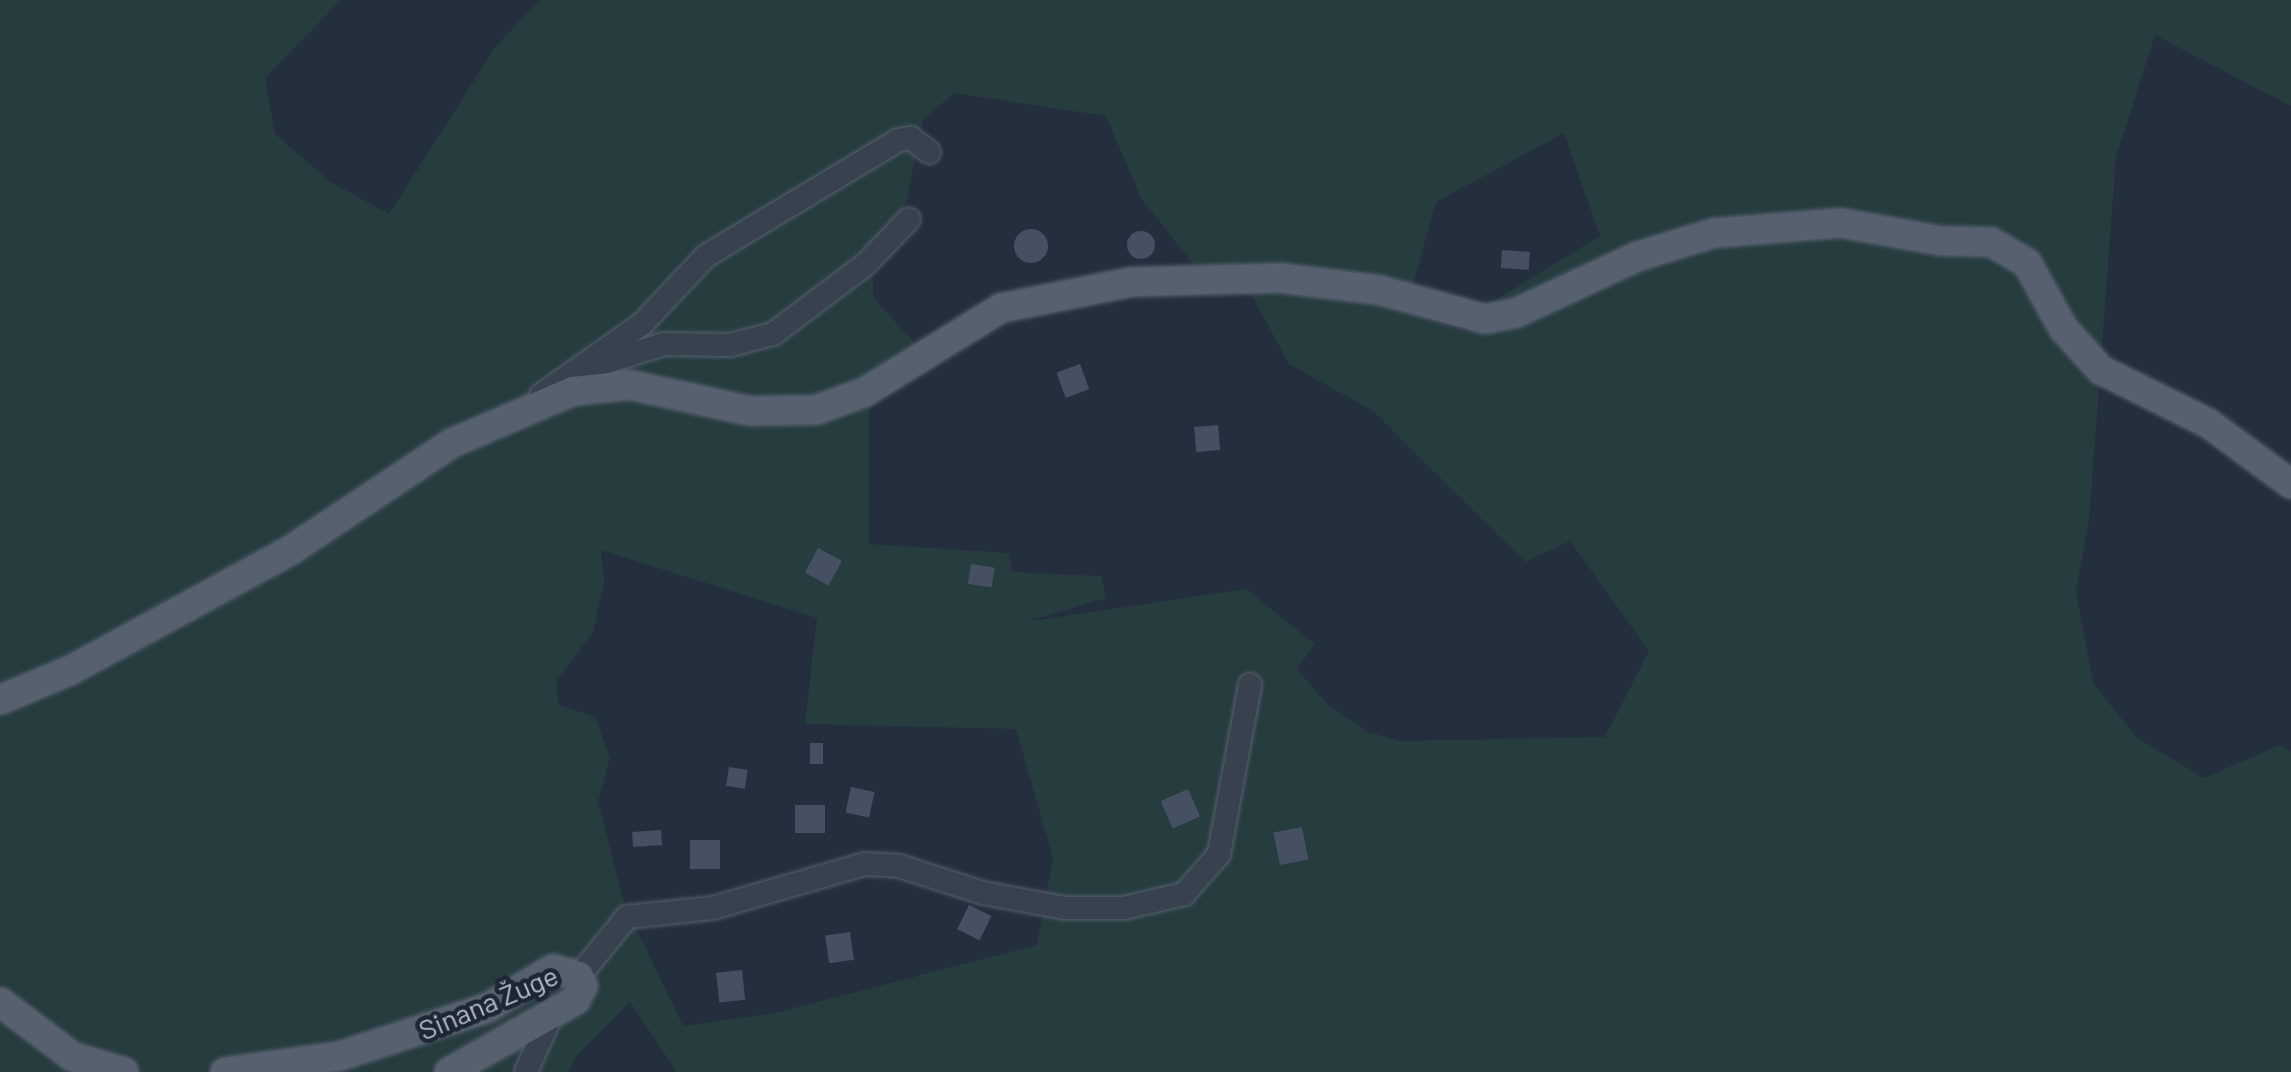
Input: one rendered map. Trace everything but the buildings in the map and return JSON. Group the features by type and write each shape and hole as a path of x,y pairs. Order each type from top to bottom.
{"main road":[{"path":"9,697 291,550 452,443 573,391 630,386 750,412 816,410 865,392 1002,308 1130,282 1280,278 1379,290 1485,319 1516,313 1636,257 1714,233 1841,223 2007,247 2032,272 2079,351 2101,370 2208,423 2291,484"},
{"name":"Sinana Žuge","path":"225,1072 340,1056 487,1008 553,969 579,976 580,994 550,1018 448,1072"},
{"path":"0,1002 73,1057 124,1072"}],"street":[{"path":"504,418 642,324 706,256 898,140 912,138 930,152"},
{"path":"574,371 606,367 664,344 730,345 773,334 866,264 909,219"},
{"path":"579,976 627,918 713,908 864,864 899,866 1000,897 1065,908 1124,908 1184,894 1220,854 1250,685"},
{"path":"526,1072 550,1018"}],"green space":[{"path":"0,0 341,0 265,78 275,134 329,181 389,214 494,49 539,0 2291,0 2291,106 2155,35 2116,157 2089,521 2076,591 2093,683 2137,738 2204,778 2280,745 2291,752 2291,1072 677,1072 630,1002 576,1056 569,1072 0,1072","holes":["954,93 1106,116 1141,198 1194,265 1379,276 1413,285 1436,202 1564,133 1600,236 1489,304 1466,332 1367,300 1249,290 1289,364 1373,411 1525,562 1570,541 1649,651 1605,737 1399,741 1368,732 1328,705 1297,669 1315,644 1246,589 1024,622 1106,598 1101,576 1012,572 1009,553 869,544 869,404 919,348 873,297 873,246 906,206 922,121","601,550 817,618 805,724 1016,729 1053,858 1037,945 775,1013 683,1026 624,903 598,802 610,758 595,717 558,705 557,680 593,632 604,582"]}]}
